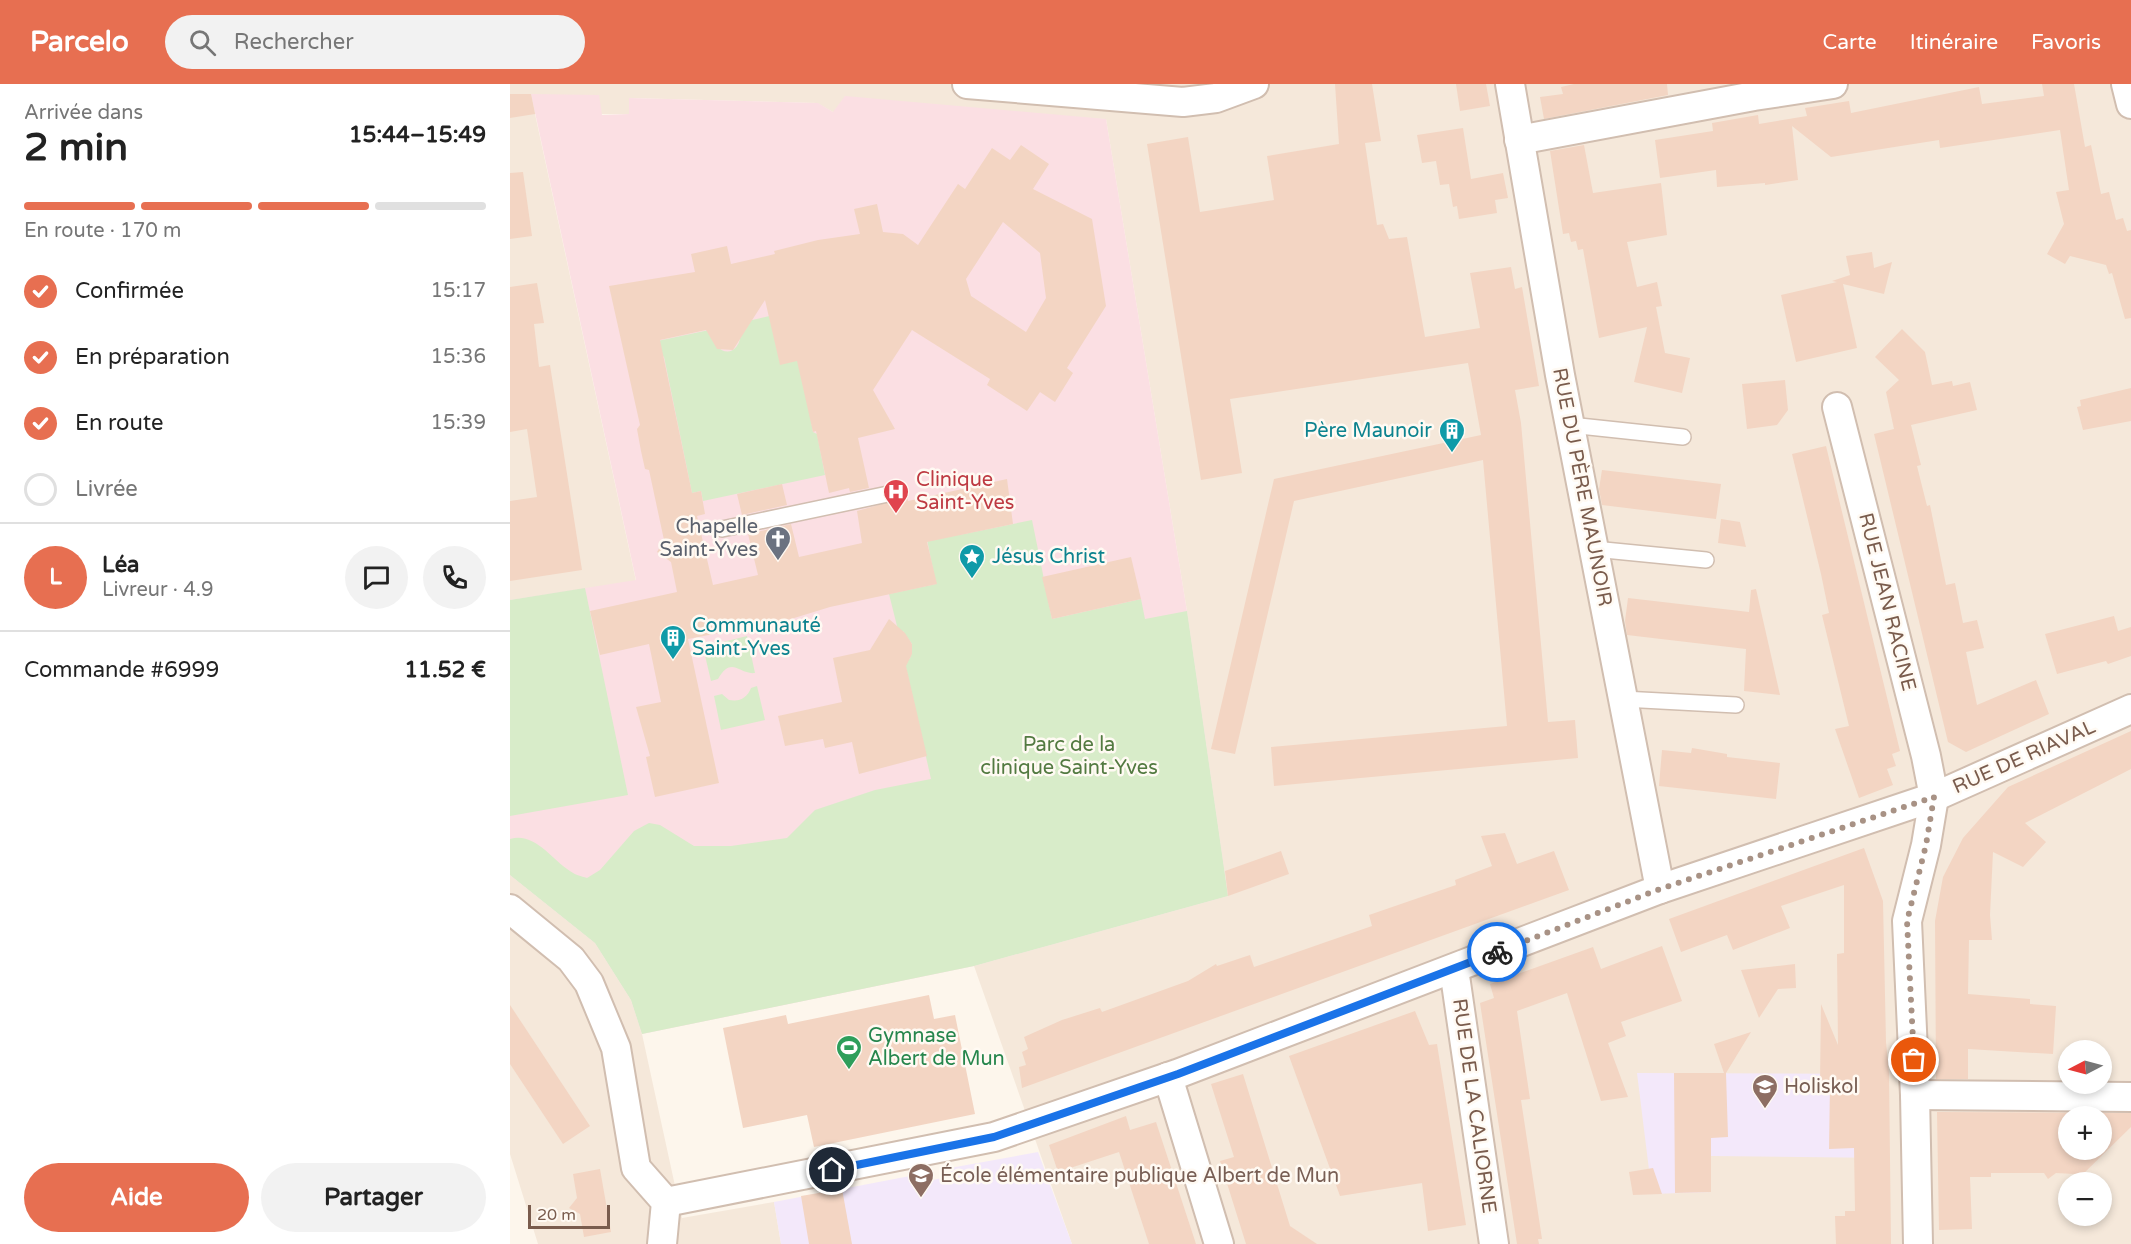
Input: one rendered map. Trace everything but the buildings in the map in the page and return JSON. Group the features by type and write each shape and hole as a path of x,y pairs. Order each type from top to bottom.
{"street":[{"path":"981,85 1183,102 1216,98 1254,84"},
{"name":"RUE DU PÈRE MAUNOIR","path":"1510,84 1570,426 1660,889"},
{"path":"1519,140 1754,96 1833,84"},
{"path":"2126,84 2131,104"},
{"name":"RUE JEAN RACINE","path":"1837,407 1926,756 1934,797"},
{"name":"RUE DE RIAVAL","path":"1918,1244 1916,1095 1907,921 1926,845 1934,797 2131,709"},
{"path":"666,1202 994,1137 1168,1077 1660,889 1934,797"},
{"path":"510,909 571,959 589,983 616,1048 636,1168 666,1202 662,1244"},
{"name":"RUE DE LA CALIORNE","path":"1454,969 1494,1244"},
{"path":"1168,1077 1219,1244"},
{"path":"1916,1095 2131,1097"}],"lane":[{"path":"1570,426 1683,437"},
{"path":"722,529 888,494"},
{"path":"1594,549 1706,560"},
{"path":"1623,699 1736,705"}],"shaded area":[{"path":"510,84 2131,84 2131,1244 1072,1244 974,966 1228,896 1187,611 1106,119 833,112 817,103 630,98 630,114 535,114 636,581 510,600"},
{"name":"Clinique Saint-Yves","path":"531,94 599,95 602,115 629,114 629,98 818,103 833,112 845,96 1106,119 1187,611 1228,896 974,966 642,1034 631,1000 595,943 510,875 510,600 636,580"},
{"path":"510,875 595,943 631,1000 642,1034 682,1218 774,1202 781,1244 538,1244 510,1154"},
{"name":"Holiskol","path":"1637,1073 1889,1074 1889,1158 1711,1156 1711,1192 1652,1194"},
{"name":"École élémentaire publique Albert de Mun","path":"1038,1152 1072,1244 781,1244 774,1202 931,1172 933,1180 951,1176 950,1168"}],"green space":[{"path":"791,311 813,432 817,434 825,475 703,501 701,491 692,493 664,357 648,343 709,330 718,347 724,351 730,351 739,343 740,323"},
{"name":"Parc de la clinique Saint-Yves","path":"1032,520 1052,619 1141,599 1145,619 1187,611 1228,896 974,966 642,1034 631,1000 595,943 510,875 510,839 527,839 535,843 563,866 587,878 600,870 634,831 649,823 660,825 694,846 731,846 787,838 815,810 875,790 931,779 904,659 910,659 912,644 903,631 899,634 889,594 936,584 924,525 959,535"},
{"path":"585,588 628,795 510,816 510,600"},
{"path":"747,636 755,673 732,667 727,668 718,679 711,681 703,647"},
{"path":"757,686 765,720 721,730 714,696 722,694 729,700 740,700 751,688"}],"way so far":[{"path":"1497,952 1660,889 1934,797 1926,845 1907,921 1914,1060"}],"place":[{"name":"Père Maunoir","path":"1452,454"},
{"name":"Clinique Saint-Yves","path":"896,515"},
{"name":"Chapelle Saint-Yves","path":"778,562"},
{"name":"Jésus Christ","path":"972,580"},
{"name":"Communauté Saint-Yves","path":"673,661"},
{"name":"Gymnase Albert de Mun","path":"849,1071"},
{"name":"Holiskol","path":"1765,1110"},
{"name":"École élémentaire publique Albert de Mun","path":"921,1199"}],"route":[{"path":"832,1170 994,1137 1178,1074 1497,952"}]}
